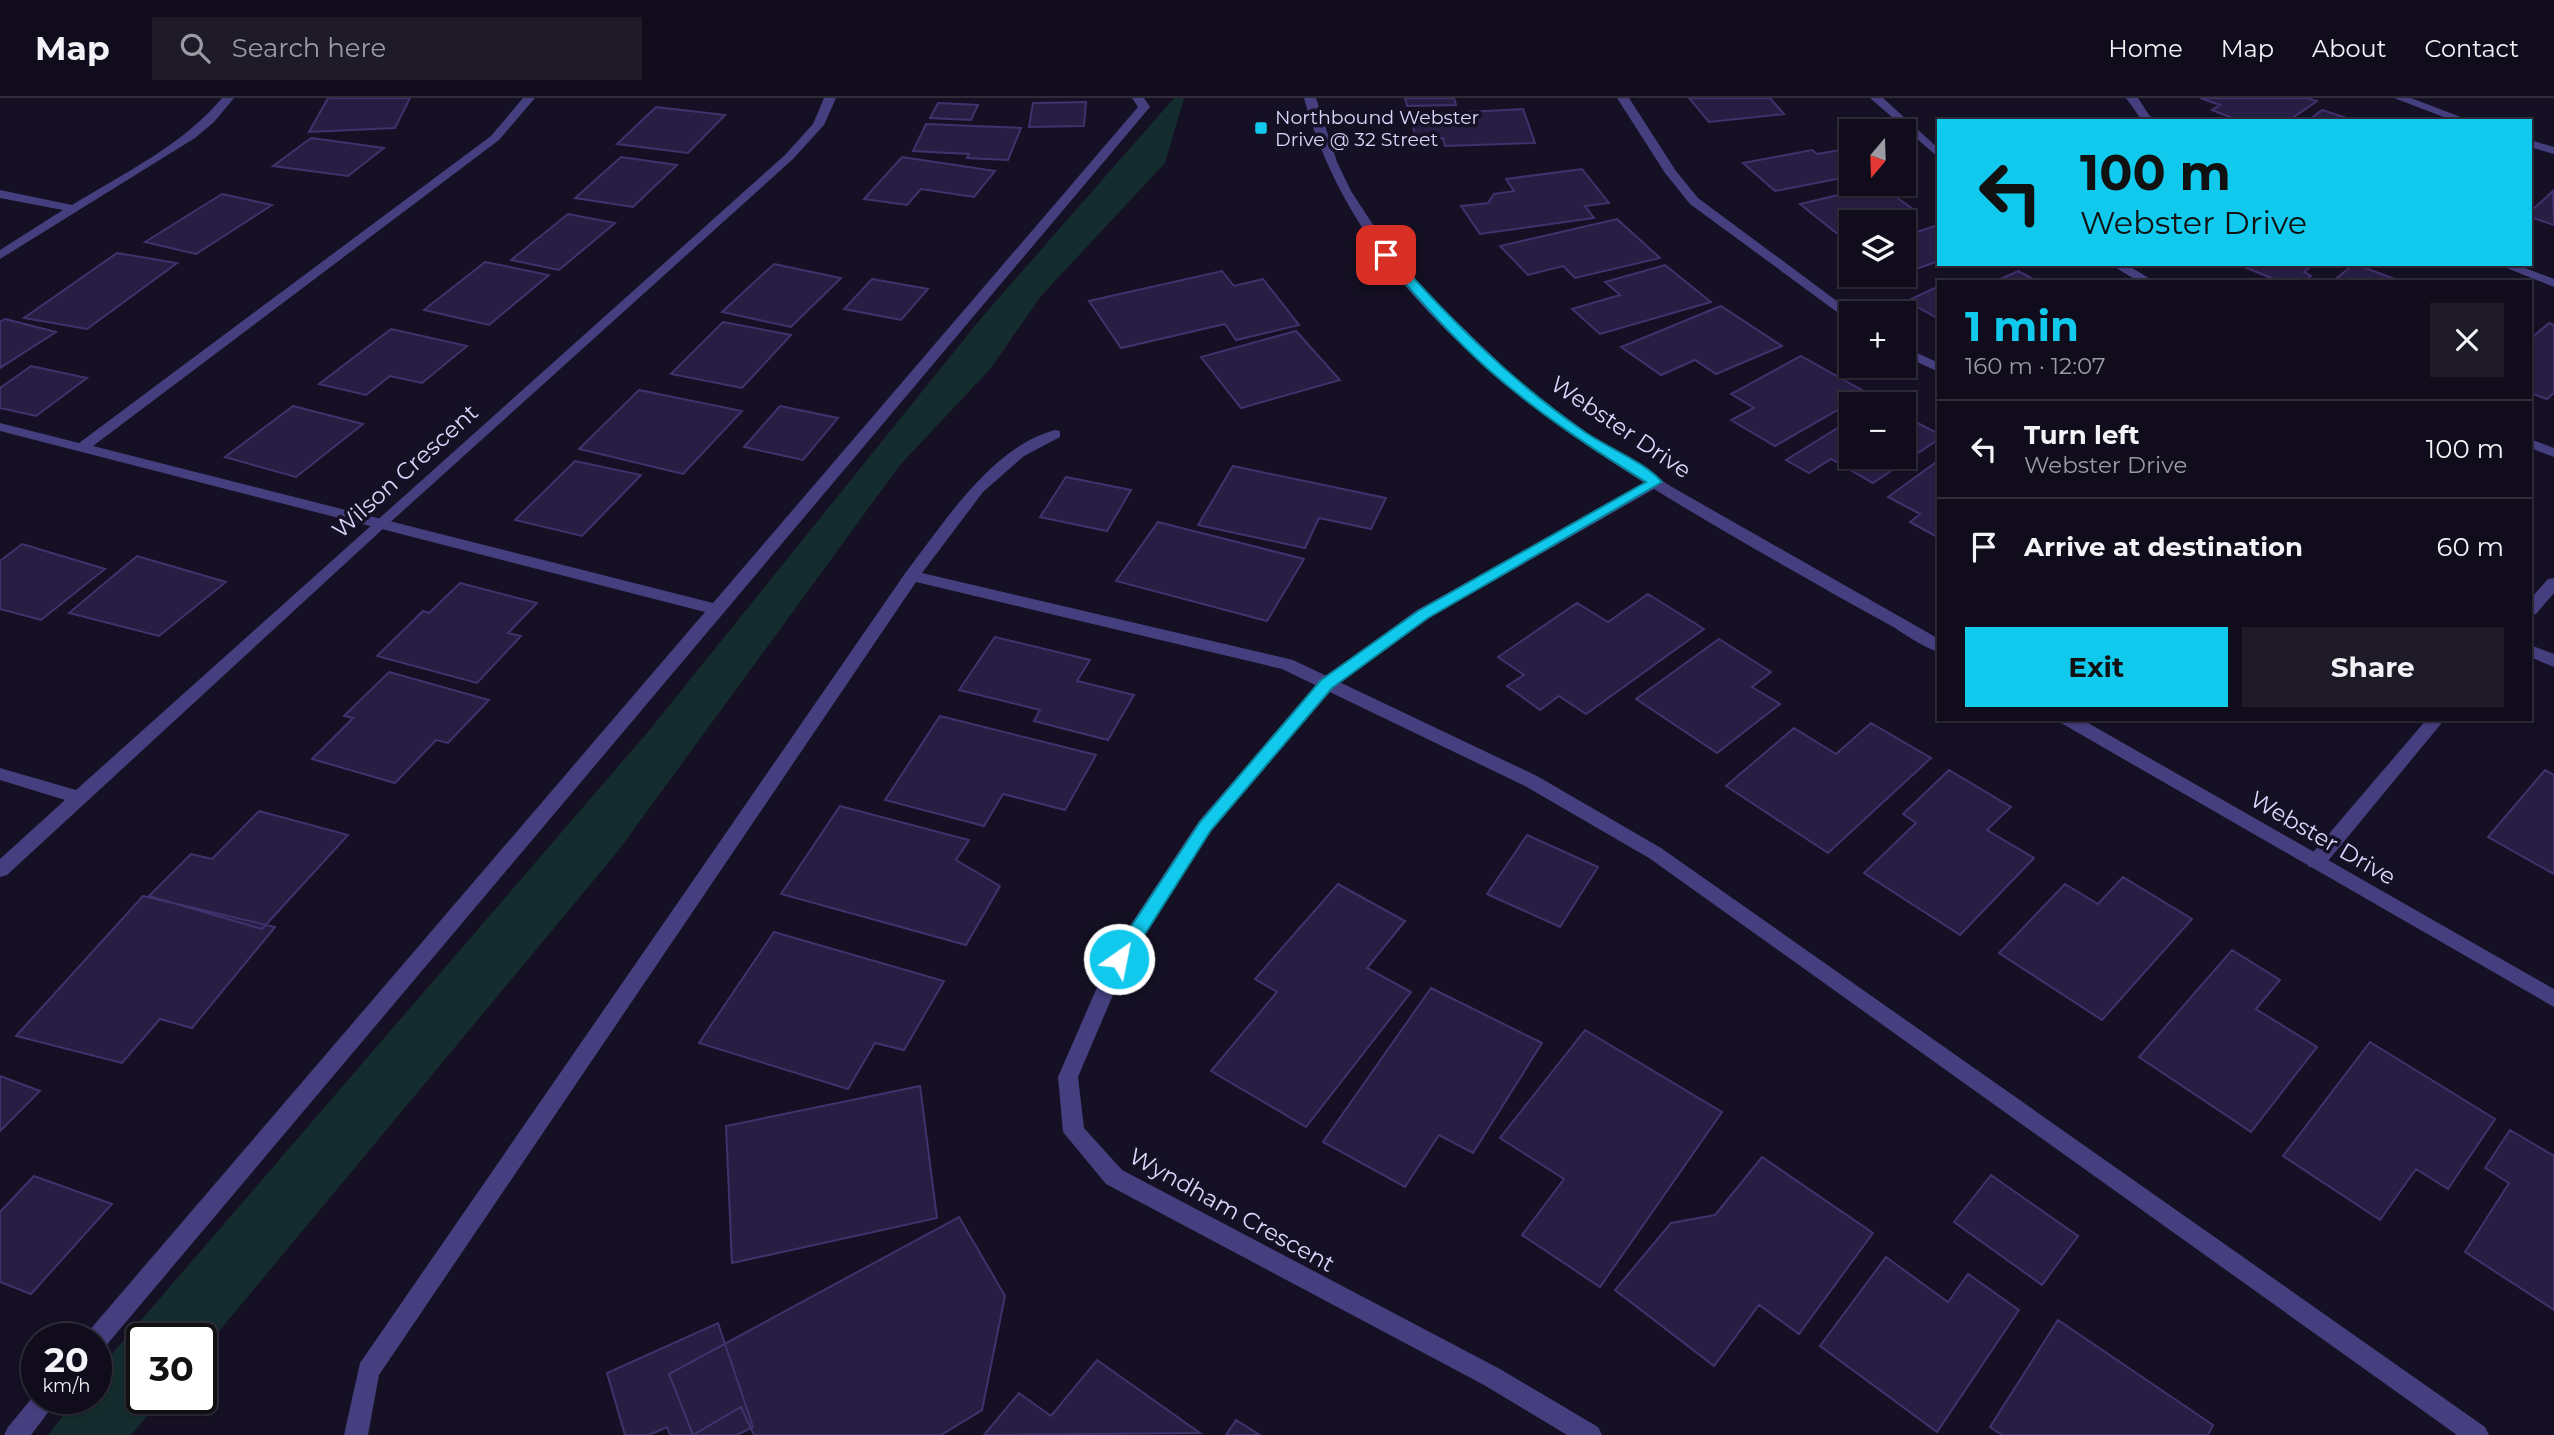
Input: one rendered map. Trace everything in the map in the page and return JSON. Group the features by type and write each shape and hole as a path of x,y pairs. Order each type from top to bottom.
{"street":[{"path":"0,255 191,136 210,120 228,98"},
{"path":"83,447 495,138 529,98"},
{"name":"Wilson Crescent","path":"0,870 789,157 818,125 831,98"},
{"path":"110,1323 1144,107 1138,98"},
{"name":"Webster Drive","path":"1310,98 1326,155 1342,186 1386,255 1425,299 1493,367 1577,433 1656,482 1937,645"},
{"path":"1623,98 1671,173 1693,201 1839,309"},
{"path":"1876,98 1937,154"},
{"path":"2132,98 2148,119"},
{"path":"2400,98 2460,119"},
{"path":"2532,144 2554,151"},
{"path":"0,194 75,209"},
{"path":"2120,266 2145,280"},
{"path":"2508,266 2554,283"},
{"path":"1916,357 1937,367"},
{"path":"0,427 718,610"},
{"path":"356,1435 368,1371 912,576 978,489 1019,453 1055,434"},
{"path":"2532,444 2554,453"},
{"name":"Wyndham Crescent","path":"1590,1435 1492,1377 1114,1177 1074,1132 1068,1077 1119,959 1205,826 1327,684 1423,614 1656,482"},
{"path":"912,576 1287,664 1531,782 1655,853 2477,1435"},
{"path":"2532,608 2554,583"},
{"path":"2532,651 2554,661"},
{"name":"Webster Drive","path":"2070,721 2554,999"},
{"path":"2316,862 2435,721"},
{"path":"0,774 79,798"},
{"path":"16,1435 34,1414"}],"green space":[{"path":"1174,98 1184,98 1165,163 1041,296 991,368 900,465 618,851 217,1334 217,1323 139,1323 647,733 982,317"},
{"path":"126,1338 126,1414 149,1414 131,1435 48,1435 64,1414 112,1414 112,1354"}],"building":[{"path":"328,98 410,98 395,128 309,132"},
{"path":"1405,98 1454,98 1456,105 1407,106"},
{"path":"1689,98 1770,98 1784,114 1709,122"},
{"path":"2200,98 2307,98 2317,101 2291,119 2235,119 2212,110 2220,105"},
{"path":"1086,102 1084,126 1029,127 1033,103"},
{"path":"938,103 978,105 971,120 930,118"},
{"path":"656,107 725,115 688,153 617,144"},
{"path":"1523,109 1535,143 1445,146 1443,138 1416,139 1410,115"},
{"path":"2322,110 2350,119 2315,119 2313,117"},
{"path":"926,124 1021,128 1008,160 967,158 969,154 913,151"},
{"path":"311,138 384,148 348,176 273,166"},
{"path":"1812,150 1817,154 1839,150 1839,179 1775,191 1743,163"},
{"path":"621,157 677,165 633,207 575,198"},
{"path":"902,157 995,171 974,197 921,189 907,205 864,199"},
{"path":"1582,169 1609,203 1585,206 1594,218 1480,234 1461,206 1488,203 1494,194 1514,191 1506,179"},
{"path":"2553,191 2554,225 2532,218 2532,210"},
{"path":"222,194 272,205 196,254 145,242"},
{"path":"1839,195 1895,196 1914,210 1839,210 1839,235 1800,204"},
{"path":"568,214 615,223 559,270 511,260"},
{"path":"1617,219 1660,258 1575,278 1563,266 1528,275 1500,246"},
{"path":"1937,225 1937,262 1916,269 1916,232"},
{"path":"117,253 177,263 87,329 24,318"},
{"path":"485,262 549,275 489,325 424,310"},
{"path":"774,264 841,278 791,327 722,312"},
{"path":"1665,265 1711,302 1600,334 1572,309 1620,295 1605,282"},
{"path":"2242,266 2312,266 2304,272 2311,276 2306,280 2276,280"},
{"path":"2352,266 2359,266 2392,278 2389,280 2334,280"},
{"path":"1222,271 1234,286 1263,279 1299,325 1236,340 1225,324 1121,348 1089,301"},
{"path":"2018,271 2035,280 1998,280"},
{"path":"872,279 928,289 901,320 844,309"},
{"path":"1937,287 1937,318 1916,306 1916,301 1907,301"},
{"path":"1721,306 1782,346 1716,374 1695,360 1661,375 1621,347"},
{"path":"5,319 56,332 0,368 0,322"},
{"path":"723,322 791,335 742,388 671,374"},
{"path":"2549,323 2554,325 2554,393 2547,399 2532,394 2532,337"},
{"path":"391,329 467,346 422,383 390,376 366,395 319,384"},
{"path":"1296,331 1340,380 1241,408 1201,357"},
{"path":"1801,356 1865,392 1839,392 1839,409 1775,446 1731,420 1754,408 1731,394"},
{"path":"31,366 87,378 36,416 0,408 0,388"},
{"path":"639,390 742,411 683,474 579,449"},
{"path":"293,406 363,424 296,477 225,457"},
{"path":"780,406 838,418 803,460 744,447"},
{"path":"1916,422 1937,433 1937,440 1916,454"},
{"path":"1839,427 1839,464 1831,459 1809,473 1786,460"},
{"path":"575,461 641,475 582,536 515,520"},
{"path":"1937,461 1937,537 1910,522 1920,514 1888,497"},
{"path":"1233,466 1386,498 1371,529 1319,518 1305,548 1198,525"},
{"path":"1848,469 1894,469 1873,483"},
{"path":"1066,477 1131,490 1107,531 1040,517"},
{"path":"1158,522 1304,559 1267,621 1116,581"},
{"path":"22,544 105,569 41,620 0,609 0,561"},
{"path":"137,556 226,582 159,636 69,613"},
{"path":"460,583 537,603 508,633 521,636 477,683 377,656 423,611 429,613"},
{"path":"1648,594 1704,629 1586,714 1559,696 1540,710 1507,686 1524,675 1498,657 1577,603 1608,622"},
{"path":"995,637 1090,660 1077,681 1134,695 1108,740 1034,721 1040,710 959,690"},
{"path":"1719,639 1771,672 1752,687 1780,704 1717,753 1636,699"},
{"path":"389,672 489,700 448,743 436,740 395,783 312,759 353,718 344,716"},
{"path":"940,716 1096,755 1065,810 1003,794 984,826 885,800"},
{"path":"1871,723 1931,758 1828,853 1726,786 1794,728 1836,754"},
{"path":"1949,770 2011,807 1987,830 2034,858 1960,935 1864,873 1916,823 1903,814"},
{"path":"2545,770 2554,775 2554,874 2488,837"},
{"path":"840,806 969,840 956,860 1000,886 966,945 781,894"},
{"path":"259,811 348,835 262,929 149,896 191,854 212,859"},
{"path":"1527,835 1598,867 1560,927 1487,894"},
{"path":"2123,877 2192,919 2102,1020 1999,953 2065,884 2098,904"},
{"path":"1338,884 1405,921 1367,968 1411,992 1306,1127 1211,1071 1277,992 1255,979"},
{"path":"143,896 275,927 192,1028 160,1019 122,1063 16,1036"},
{"path":"774,932 944,981 904,1050 875,1043 848,1089 699,1043"},
{"path":"2232,950 2280,980 2256,1009 2317,1047 2251,1132 2139,1057"},
{"path":"1431,988 1542,1043 1473,1153 1439,1135 1405,1187 1323,1142"},
{"path":"1585,1030 1722,1112 1600,1287 1522,1235 1564,1179 1500,1138"},
{"path":"2370,1042 2495,1119 2448,1189 2416,1169 2380,1220 2283,1156"},
{"path":"0,1076 40,1091 0,1131"},
{"path":"920,1086 937,1218 732,1263 726,1126"},
{"path":"2510,1130 2554,1156 2554,1310 2465,1252 2509,1183 2485,1168"},
{"path":"1762,1157 1873,1233 1799,1334 1759,1305 1714,1366 1615,1290 1671,1223 1715,1215"},
{"path":"1991,1175 2078,1236 2042,1285 1954,1222"},
{"path":"34,1176 112,1204 31,1294 0,1282 0,1212"},
{"path":"959,1217 1005,1296 982,1410 941,1435 754,1435 741,1407 693,1435 669,1374"},
{"path":"1886,1257 1948,1302 1968,1274 2019,1310 1937,1432 1820,1346"},
{"path":"2058,1320 2213,1425 2208,1435 2002,1435 1990,1427"},
{"path":"718,1323 753,1427 737,1435 670,1435 667,1427 649,1435 625,1435 607,1373"},
{"path":"1097,1360 1200,1433 984,1435 1019,1393 1051,1416"},
{"path":"1236,1420 1260,1435 1226,1435"}],"place":[{"name":"Northbound Webster Drive @ 32 Street","path":"1261,128"}],"route":[{"path":"1119,959 1205,826 1327,684 1423,614 1656,482 1577,433 1493,367 1425,299 1386,255"}]}
